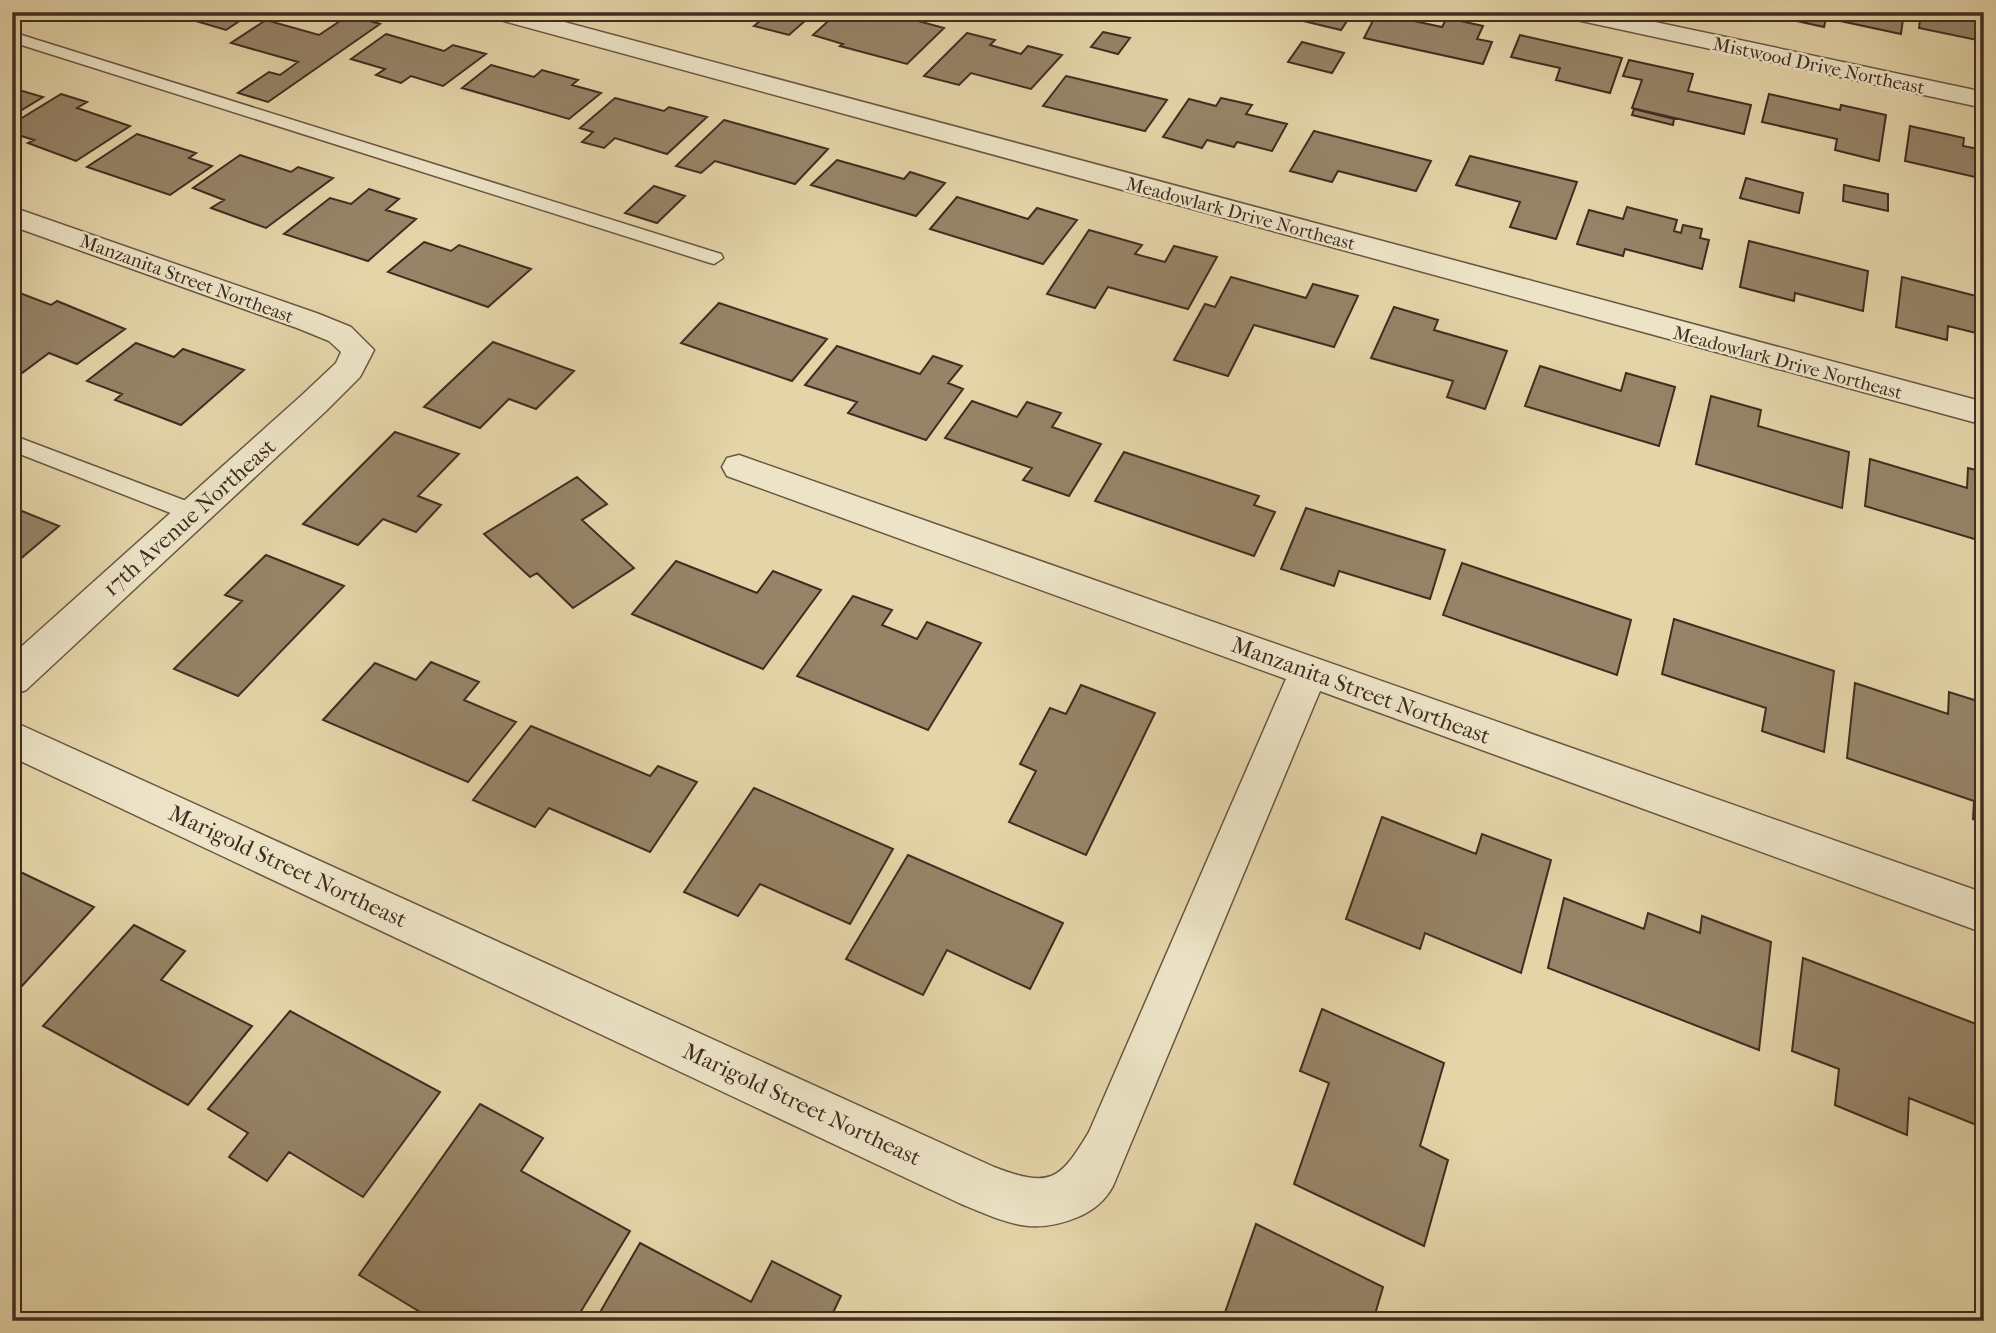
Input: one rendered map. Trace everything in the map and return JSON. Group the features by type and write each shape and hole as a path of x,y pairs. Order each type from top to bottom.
{"street":[{"name":"Meadowlark Drive Northeast","path":"498,12 1984,414"},
{"name":"Mistwood Drive Northeast","path":"1572,12 1984,100"},
{"name":"Manzanita Street Northeast","path":"12,216 308,321 340,334 358,350"},
{"name":"17th Avenue Northeast","path":"12,679 340,378 349,369 358,350"},
{"name":"Manzanita Street Northeast","path":"739,467 1984,913"},
{"name":"Marigold Street Northeast","path":"12,738 1015,1202 1055,1203 1085,1185 1106,1149 1309,671"}],"lane":[{"path":"12,37 714,258"},
{"path":"12,443 194,513"}],"building":[{"path":"124,12 162,12 147,21"},
{"path":"190,12 253,12 226,30 182,17"},
{"path":"727,12 815,12 789,35 754,26 760,21"},
{"path":"838,12 873,20 885,12 944,28 907,64 840,46 843,44 813,35"},
{"path":"1266,12 1353,12 1341,30"},
{"path":"1784,12 1904,12 1901,34 1826,18 1824,27 1783,18"},
{"path":"1921,12 1984,15 1984,59 1981,58 1982,41 1919,28"},
{"path":"1377,13 1442,27 1447,18 1483,26 1477,39 1492,42 1483,64 1364,38"},
{"path":"349,15 380,24 268,102 238,93 269,72 280,75 298,62 231,43 266,20 319,35"},
{"path":"1103,32 1130,38 1118,54 1091,47"},
{"path":"967,33 995,40 990,45 1021,54 1028,46 1062,55 1031,89 971,73 959,85 924,76"},
{"path":"386,34 444,51 453,45 486,54 443,86 411,76 401,83 376,75 385,69 351,59"},
{"path":"1520,35 1622,58 1610,93 1556,80 1560,68 1511,57"},
{"path":"1302,42 1344,53 1332,73 1288,62"},
{"path":"1629,60 1693,74 1688,91 1751,105 1744,134 1632,108 1642,80 1623,76"},
{"path":"491,65 534,77 542,70 578,80 572,85 601,93 569,119 462,88"},
{"path":"1066,76 1167,100 1145,131 1043,106"},
{"path":"12,88 43,97 12,116"},
{"path":"61,94 87,102 77,108 130,126 76,161 28,143 34,140 12,133 12,124"},
{"path":"1769,94 1840,110 1841,105 1886,115 1879,161 1835,150 1837,139 1762,122"},
{"path":"615,98 664,111 669,107 707,117 667,154 615,138 604,148 582,142 593,132 580,128"},
{"path":"1221,98 1252,105 1246,114 1287,124 1272,151 1237,142 1234,147 1207,140 1202,148 1163,137 1189,99 1216,106"},
{"path":"1634,109 1674,119 1673,125 1632,115"},
{"path":"724,120 828,149 795,184 715,161 701,173 676,166"},
{"path":"1910,126 1964,138 1963,146 1984,150 1984,179 1905,161"},
{"path":"1314,131 1431,161 1416,191 1338,171 1332,182 1290,171"},
{"path":"137,134 196,153 189,158 212,166 170,195 87,167"},
{"path":"240,155 291,172 298,167 333,178 266,228 211,208 224,200 193,188"},
{"path":"1470,156 1577,182 1556,239 1510,227 1520,202 1456,185"},
{"path":"837,160 904,179 910,172 945,183 916,216 811,185"},
{"path":"1746,178 1803,193 1799,213 1740,198"},
{"path":"1844,185 1888,194 1888,211 1843,201"},
{"path":"654,186 685,196 657,223 625,213"},
{"path":"369,189 399,199 386,210 416,219 368,261 284,234 330,198 351,204"},
{"path":"957,197 1028,219 1037,208 1077,220 1043,264 930,229"},
{"path":"1627,207 1677,220 1674,231 1681,233 1683,225 1702,229 1700,238 1709,240 1702,269 1625,249 1623,256 1577,244 1589,210 1623,219"},
{"path":"1089,230 1142,245 1135,254 1165,262 1174,246 1217,257 1188,309 1108,287 1095,308 1047,294"},
{"path":"1749,241 1868,271 1863,311 1795,293 1794,301 1740,287"},
{"path":"424,242 451,251 459,245 531,269 488,307 388,272"},
{"path":"1231,277 1306,298 1313,284 1358,296 1334,347 1254,325 1228,376 1174,360 1205,304 1215,307"},
{"path":"1902,277 1984,298 1984,335 1948,326 1947,340 1896,327"},
{"path":"17,292 51,305 57,301 125,329 77,364 49,353 22,373 12,369 12,295"},
{"path":"719,303 827,339 792,381 681,343"},
{"path":"1394,307 1438,320 1434,330 1507,351 1485,409 1447,397 1453,381 1371,358"},
{"path":"493,342 574,371 536,409 509,399 480,428 424,407"},
{"path":"136,343 174,357 183,349 244,370 181,425 115,400 122,394 87,381"},
{"path":"837,346 920,374 933,356 962,366 948,383 963,389 926,440 848,413 857,402 805,385"},
{"path":"1540,366 1621,391 1626,373 1675,387 1659,446 1525,406"},
{"path":"1711,396 1761,410 1758,426 1849,452 1842,508 1696,464"},
{"path":"972,401 1017,417 1027,402 1061,413 1052,427 1101,444 1069,496 1023,480 1032,468 945,438"},
{"path":"395,432 459,454 418,496 441,505 416,532 383,519 358,545 303,524"},
{"path":"1124,452 1259,496 1254,505 1275,512 1254,556 1095,501"},
{"path":"1870,459 1967,488 1968,468 1984,472 1984,542 1865,506"},
{"path":"577,477 607,504 582,520 634,568 573,608 537,573 530,577 484,534"},
{"path":"12,507 59,526 12,566"},
{"path":"1306,508 1445,550 1430,599 1339,571 1334,586 1281,569"},
{"path":"266,555 344,586 238,696 174,669 242,601 225,595"},
{"path":"676,561 757,593 773,571 821,590 763,669 632,614"},
{"path":"1462,563 1631,620 1617,675 1443,615"},
{"path":"853,596 892,610 882,625 917,639 927,622 981,643 928,730 797,676"},
{"path":"1674,619 1834,671 1824,752 1762,731 1766,708 1662,674"},
{"path":"431,662 479,682 464,700 516,722 468,782 323,720 375,663 416,680"},
{"path":"1855,683 1948,714 1949,692 1984,703 1984,823 1973,819 1974,801 1847,758"},
{"path":"1081,685 1155,713 1086,855 1009,822 1036,771 1020,764 1050,708 1066,714"},
{"path":"531,726 650,776 658,766 697,782 650,852 549,808 535,827 473,800"},
{"path":"754,788 893,849 850,924 760,884 738,916 684,892"},
{"path":"1382,817 1476,854 1482,834 1551,860 1521,973 1425,933 1420,949 1346,919"},
{"path":"908,855 1063,923 1030,989 947,950 923,995 846,959"},
{"path":"12,868 94,907 12,997"},
{"path":"1564,898 1644,929 1648,913 1700,933 1702,916 1771,942 1759,1050 1548,968"},
{"path":"134,925 185,951 161,980 252,1026 188,1105 43,1026"},
{"path":"1803,958 1984,1027 1984,1128 1909,1098 1907,1135 1835,1105 1839,1069 1792,1051"},
{"path":"1322,1009 1444,1063 1420,1146 1448,1160 1424,1246 1294,1184 1329,1083 1300,1071"},
{"path":"290,1011 440,1092 363,1197 289,1152 267,1181 229,1157 248,1133 208,1109"},
{"path":"480,1104 543,1138 521,1171 630,1231 575,1321 519,1321 505,1312 499,1321 435,1321 359,1275"},
{"path":"1256,1224 1383,1287 1373,1321 1222,1321"},
{"path":"640,1243 751,1302 772,1261 841,1296 829,1321 595,1321"}]}
